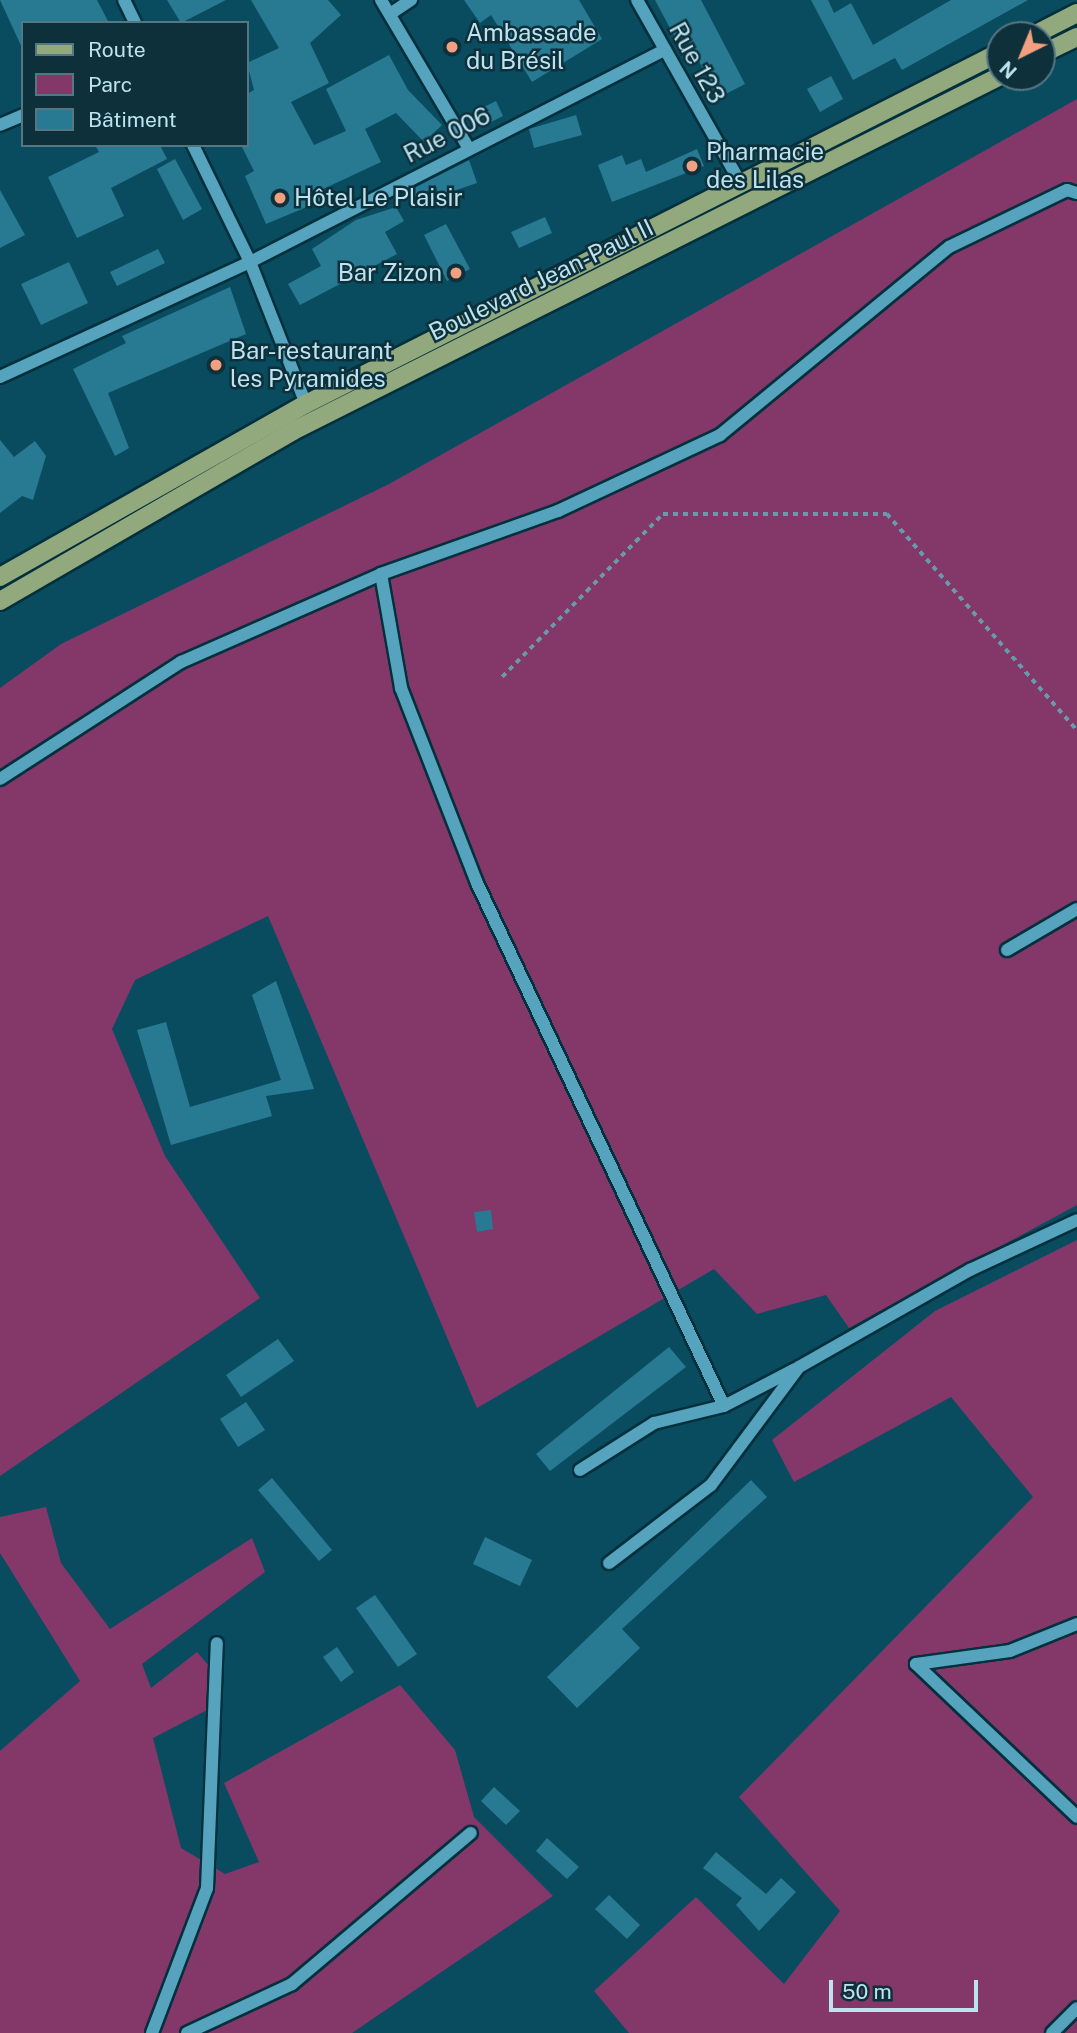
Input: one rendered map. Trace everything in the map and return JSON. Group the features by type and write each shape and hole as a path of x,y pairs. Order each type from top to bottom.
{"main road":[{"path":"1056,24 1077,13"},
{"path":"1056,47 1077,37"},
{"name":"Boulevard Jean-Paul II","path":"0,577 306,404 986,59"},
{"name":"Boulevard Jean-Paul II","path":"0,601 293,431 986,83"}],"street":[{"path":"124,0 134,21"},
{"path":"381,0 393,12 468,147"},
{"path":"393,12 411,0"},
{"name":"Rue 123","path":"637,0 741,184"},
{"name":"Rue 006","path":"0,377 250,262 468,147 665,50"},
{"path":"0,125 21,116"},
{"path":"194,147 250,262 306,404"},
{"path":"0,779 181,662 381,575 558,511 720,435 949,247 1067,190 1077,193"},
{"path":"381,575 401,688 477,883 724,1406"},
{"path":"1007,950 1077,909"},
{"path":"580,1470 654,1423 724,1406 799,1367 970,1270 1077,1220"},
{"path":"609,1563 711,1485 799,1367"},
{"path":"1077,1624 1010,1651 916,1664 1077,1817"},
{"path":"152,2033 207,1888 217,1643"},
{"path":"187,2033 292,1984 471,1832"},
{"path":"1052,2033 1077,2008"}],"path":[{"path":"502,677 663,514 887,514 1077,730"}],"green space":[{"path":"1077,99 1077,1205 849,1328 826,1295 757,1314 714,1269 477,1408 268,916 135,980 112,1029 165,1156 260,1298 0,1476 0,688 61,644 389,484"},
{"path":"1077,1240 1077,2033 629,2033 594,1991 696,1897 784,1984 840,1911 739,1797 1033,1497 951,1397 794,1482 772,1440 935,1311"},
{"path":"46,1507 61,1563 110,1629 252,1538 265,1572 142,1664 151,1688 197,1652 209,1666 209,1709 153,1738 181,1848 225,1874 259,1862 224,1783 400,1685 455,1750 474,1817 553,1896 352,2033 0,2033 0,1751 80,1681 0,1553 0,1517"}],"building":[{"path":"0,0 97,0 108,21 21,21 21,46"},
{"path":"167,0 226,0 185,21 180,21"},
{"path":"251,0 328,0 341,15 310,43 329,83 291,102 314,145 346,131 326,89 389,55 408,90 442,125 424,142 396,113 365,129 381,162 321,190 326,199 266,224 245,176 254,171 242,147 248,147 248,93 254,90 248,63 279,48"},
{"path":"464,0 579,0 602,39 532,82 491,15 480,23"},
{"path":"655,0 701,0 745,84 718,98 687,38 678,43"},
{"path":"811,0 828,0 834,13 851,3 873,45 951,0 1028,0 902,70 895,58 853,80"},
{"path":"831,76 843,99 820,112 807,89"},
{"path":"496,101 503,116 489,123 482,108"},
{"path":"576,115 582,135 534,148 529,129"},
{"path":"96,147 161,147 167,159 111,188 124,216 77,238 48,177 99,152"},
{"path":"697,149 704,166 612,202 598,165 622,155 626,165 641,159 646,172"},
{"path":"175,159 202,209 183,220 157,169"},
{"path":"469,160 477,183 439,196 436,186 409,201 404,193"},
{"path":"0,190 25,235 0,248"},
{"path":"396,207 404,221 385,232 397,254 300,305 288,284 321,266 312,249 356,220"},
{"path":"545,217 552,233 519,248 511,232"},
{"path":"446,224 470,269 447,281 424,235"},
{"path":"158,249 165,263 117,286 110,272"},
{"path":"69,262 88,303 41,325 21,284"},
{"path":"230,287 246,334 108,393 129,448 115,456 73,369 126,343 122,336"},
{"path":"0,440 14,457 35,441 46,456 33,500 22,496 0,513"},
{"path":"276,981 314,1089 266,1096 272,1116 171,1145 137,1030 166,1022 190,1107 281,1080 252,995"},
{"path":"491,1210 493,1229 477,1232 474,1212"},
{"path":"278,1339 294,1361 241,1397 226,1375"},
{"path":"669,1347 686,1367 550,1471 536,1454"},
{"path":"246,1402 265,1430 238,1447 220,1419"},
{"path":"272,1478 332,1550 319,1561 258,1490"},
{"path":"751,1480 767,1497 622,1629 640,1648 577,1708 547,1677"},
{"path":"485,1537 532,1560 520,1586 473,1564"},
{"path":"375,1595 417,1654 398,1667 356,1608"},
{"path":"337,1647 354,1672 341,1682 323,1657"},
{"path":"494,1787 520,1811 506,1825 481,1801"},
{"path":"547,1838 579,1867 567,1879 536,1851"},
{"path":"716,1852 766,1894 781,1878 796,1892 759,1931 736,1905 742,1898 703,1868"},
{"path":"609,1895 640,1925 627,1939 595,1909"}],"place":[{"name":"Ambassade du Brésil","path":"452,47"},
{"name":"Pharmacie des Lilas","path":"692,166"},
{"name":"Hôtel Le Plaisir","path":"280,198"},
{"name":"Bar Zizon","path":"456,273"},
{"name":"Bar-restaurant les Pyramides","path":"216,365"}]}
